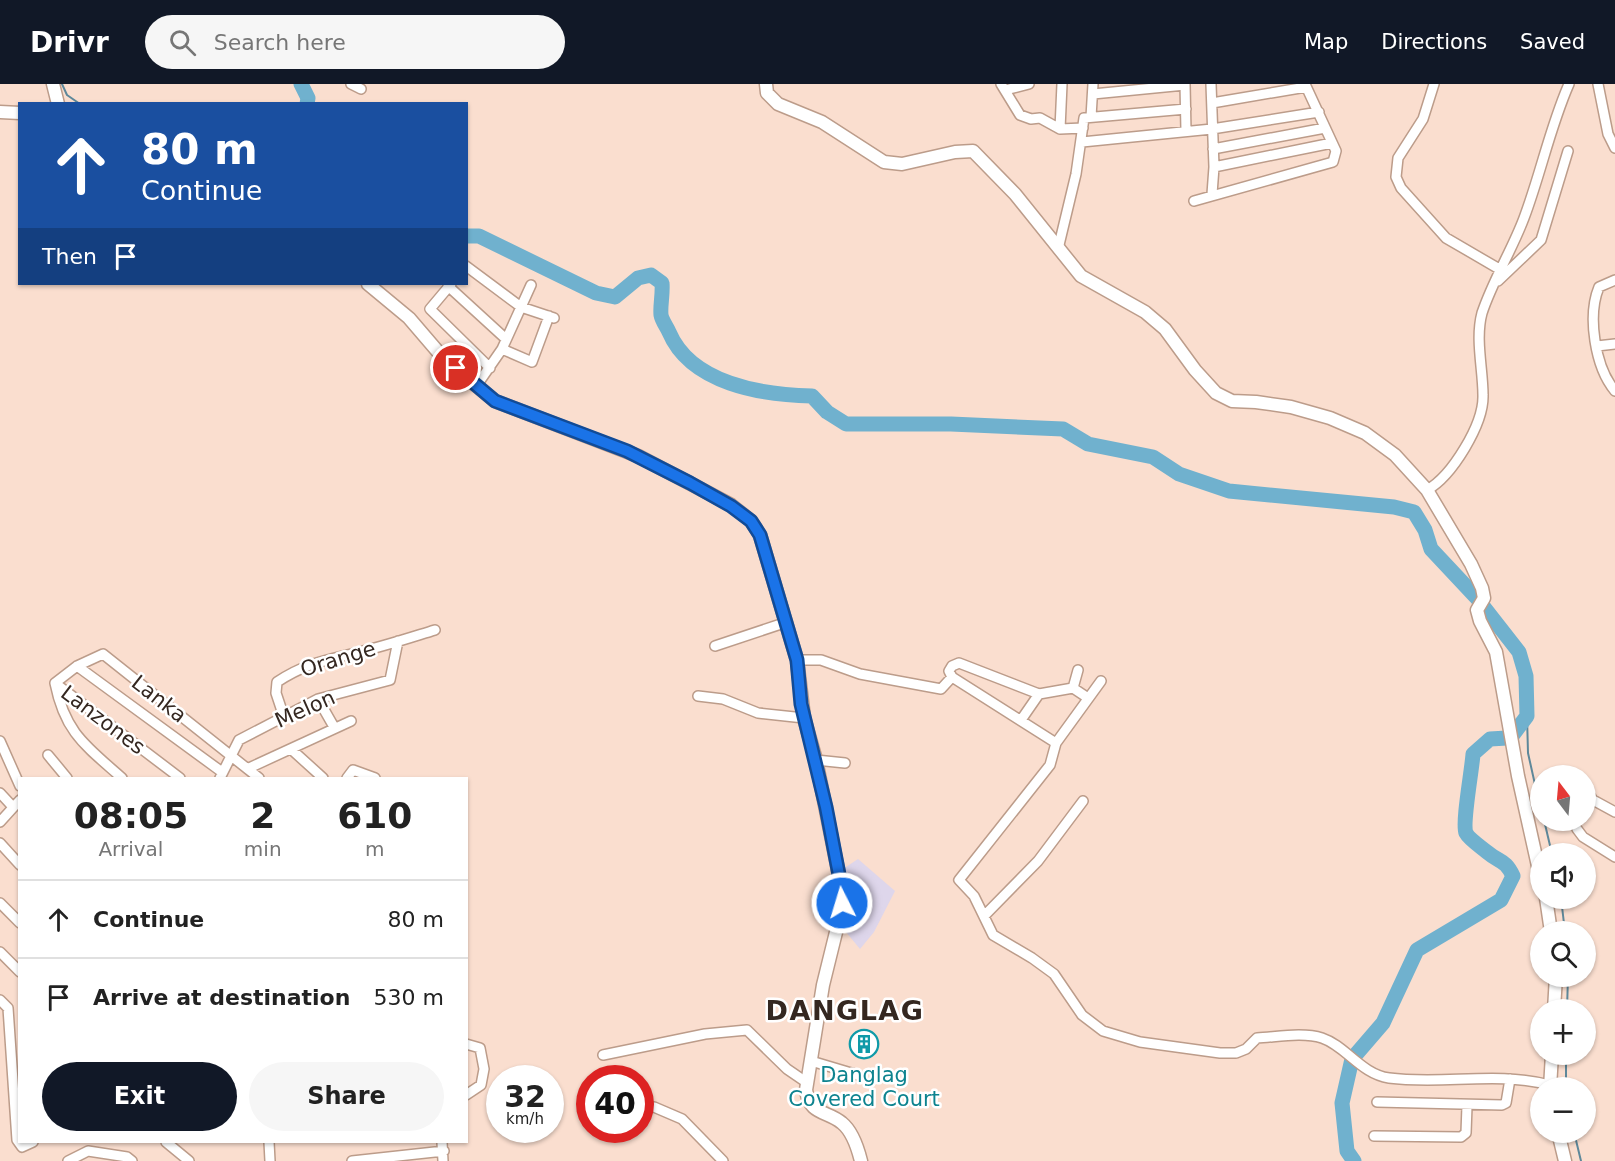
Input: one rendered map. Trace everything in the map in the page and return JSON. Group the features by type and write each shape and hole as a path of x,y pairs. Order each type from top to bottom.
{"street":[{"path":"53,84 58,102"},
{"path":"351,84 361,89"},
{"path":"766,84 766,93 778,104 822,122 884,162 902,164 955,152 973,151 1015,194 1081,276 1145,312 1165,329 1195,370 1216,393 1232,401 1256,402 1330,418 1365,433 1395,455 1427,490 1471,564 1482,588 1480,621 1496,652 1512,747 1533,843"},
{"path":"1029,84 1003,87 1020,114 1031,119 1040,118 1060,129 1083,128"},
{"path":"1060,129 1062,84"},
{"path":"1091,117 1093,84"},
{"path":"1211,84 1214,167 1212,194"},
{"path":"1434,84 1423,118 1398,158 1396,177 1401,188 1439,232 1501,270"},
{"path":"1427,490 1444,477 1476,426 1484,398 1479,348 1482,315 1524,218 1556,114 1569,84"},
{"path":"1598,84 1608,134 1615,148"},
{"path":"1093,94 1185,85 1186,131"},
{"path":"1194,201 1212,194 1333,162 1336,151 1305,85 1212,103"},
{"path":"1058,249 1082,142 1084,118 1186,109"},
{"path":"0,112 18,113"},
{"path":"1082,142 1212,129 1319,112"},
{"path":"1213,149 1325,128"},
{"path":"1214,167 1332,143"},
{"path":"1494,284 1541,240 1568,151"},
{"path":"468,267 521,307 551,317 532,362 501,349"},
{"path":"1615,280 1599,287 1593,302 1602,373 1615,391"},
{"path":"369,285 409,318 445,360 495,401 627,451 731,506 751,521 760,535 797,660 804,718 816,760 841,885 842,903 823,985 808,1072 808,1100 814,1108 842,1123 859,1150 861,1161"},
{"path":"490,368 430,309 449,285 506,339"},
{"path":"477,385 501,349 531,285"},
{"path":"1597,346 1615,344"},
{"path":"715,646 787,622"},
{"name":"Orange","path":"284,717 276,693 277,682 316,661 398,642 435,630"},
{"name":"Melon","path":"221,775 239,740 318,699 390,680 398,642"},
{"name":"Lanka","path":"55,683 77,666 103,654 258,777"},
{"path":"797,660 821,660 860,675 941,689 952,677"},
{"path":"1056,743 952,677 949,671 952,666 959,663 1039,694 1073,688 1088,698"},
{"path":"77,666 221,775"},
{"path":"1073,688 1078,670"},
{"path":"1101,681 1056,743 1050,765 959,880 974,896 993,935 1054,974 1082,1015 1103,1031 1170,1047 1229,1053 1246,1049 1257,1038 1311,1036 1328,1041 1377,1075 1390,1078 1510,1079 1530,1082"},
{"path":"55,683 61,710 79,740 121,777"},
{"name":"Lanzones","path":"55,683 179,777"},
{"path":"1021,720 1039,694"},
{"path":"698,696 723,699 759,713 804,718"},
{"path":"318,699 334,727"},
{"path":"249,768 351,721"},
{"path":"0,741 18,782"},
{"path":"291,749 322,777"},
{"path":"48,755 66,777"},
{"path":"816,760 844,763"},
{"path":"348,777 353,770 372,777"},
{"path":"0,793 16,804 0,822"},
{"path":"985,915 1038,861 1083,801"},
{"path":"1596,802 1615,812"},
{"path":"1578,831 1583,837 1615,857"},
{"path":"0,843 18,862"},
{"path":"0,903 18,921"},
{"path":"0,952 18,970"},
{"path":"0,1000 8,1008 18,1141"},
{"path":"603,1056 705,1034 747,1030 787,1069 858,1075"},
{"path":"468,1045 480,1048 484,1069 482,1085 468,1094"},
{"path":"1377,1102 1467,1106 1506,1103 1510,1079"},
{"path":"1374,1136 1461,1137 1466,1133 1467,1106"},
{"path":"654,1107 682,1119 723,1161"},
{"path":"167,1143 189,1161"},
{"path":"269,1143 270,1161"},
{"path":"1561,1143 1565,1161"},
{"path":"68,1161 88,1151 127,1157 132,1161"},
{"path":"352,1161 443,1151"}],"shaded area":[{"path":"858,859 895,891 874,932 860,949 841,926 847,897 843,869"}],"waterway":[{"path":"62,84 67,95 77,102"},
{"path":"301,84 308,98 307,102"},
{"path":"468,236 479,236 596,293 615,297 638,278 651,275 662,283 663,322 679,350 694,364 711,375 751,389 812,396 827,412 846,424 951,424 1063,429 1088,444 1153,457 1179,474 1229,491 1394,507 1414,512 1425,530 1431,549 1476,597 1519,652 1526,676 1527,716 1512,736"},
{"path":"1527,716 1531,765"},
{"path":"1354,1161 1347,1151 1342,1103 1352,1059 1383,1023 1417,950 1501,900 1513,876 1505,864 1470,838 1465,827 1473,754 1490,739 1507,738"},
{"path":"1547,831 1549,843"},
{"path":"1562,909 1564,921"},
{"path":"1567,999 1568,987"},
{"path":"1566,1065 1566,1077"},
{"path":"1577,1143 1581,1161"}],"place":[{"name":"Danglag Covered Court","path":"864,1044"}],"district":[{"name":"DANGLAG","path":"845,1010"}],"route":[{"path":"456,368 495,401 638,456 731,506 751,521 760,535 797,660 801,704 826,807 841,885 842,903"}]}
